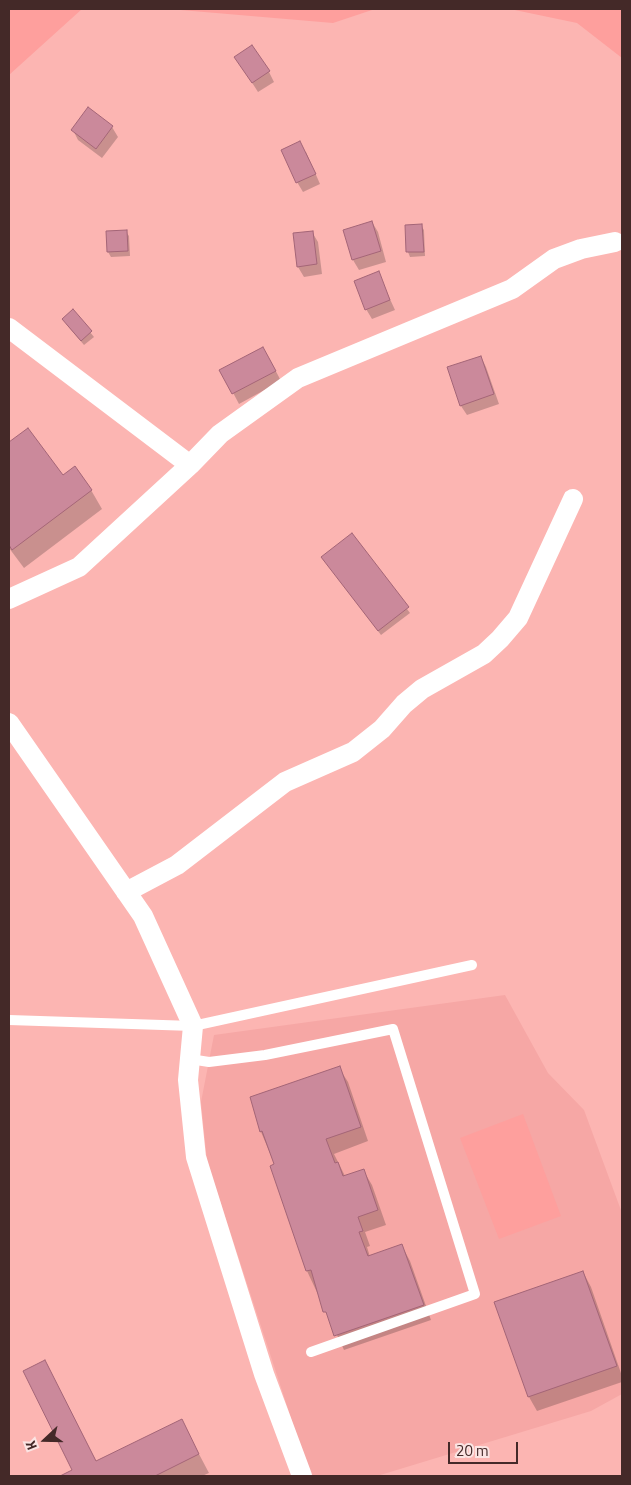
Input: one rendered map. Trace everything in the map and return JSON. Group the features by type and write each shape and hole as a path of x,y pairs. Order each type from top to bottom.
{"street":[{"path":"9,599 79,567 190,466 220,434 298,378 512,289 554,259 581,248 615,242"},
{"path":"9,328 190,466"},
{"path":"126,892 177,865 285,782 354,752 382,729 404,704 422,689 484,654 518,618 572,499"},
{"path":"9,723 143,916 193,1026 188,1080 196,1157 264,1374 302,1476"}],"lane":[{"path":"9,1020 193,1026 472,965"},
{"path":"190,1059 209,1062 265,1055 393,1029 475,1294 311,1352"}],"shaded area":[{"path":"9,9 82,9 9,75"},
{"path":"169,9 375,9 333,23"},
{"path":"510,9 622,9 622,58 577,23"},
{"path":"505,995 548,1073 584,1110 622,1213 622,1394 591,1411 377,1476 313,1476 307,1467 207,1161 201,1102 214,1035"},
{"path":"523,1114 561,1216 499,1239 460,1138"}],"building":[{"path":"252,45 270,71 252,83 234,57"},
{"path":"88,107 113,126 96,149 71,130"},
{"path":"300,141 316,174 296,183 281,150"},
{"path":"372,221 381,251 352,260 343,230"},
{"path":"422,224 424,252 406,252 405,225"},
{"path":"127,230 128,251 107,252 106,231"},
{"path":"313,231 317,264 297,267 293,233"},
{"path":"379,271 390,300 365,310 354,281"},
{"path":"73,309 92,331 81,341 62,319"},
{"path":"263,347 276,371 232,394 219,370"},
{"path":"481,356 494,394 460,406 447,367"},
{"path":"28,428 63,475 75,466 92,490 12,550 9,545 9,442"},
{"path":"352,533 409,607 378,631 321,557"},
{"path":"340,1066 361,1127 326,1139 335,1163 338,1162 343,1176 364,1169 378,1210 358,1217 363,1231 359,1232 368,1256 402,1244 424,1305 334,1336 326,1312 323,1312 311,1270 306,1271 270,1166 274,1164 262,1131 260,1132 250,1097"},
{"path":"583,1271 617,1366 528,1397 494,1302"},
{"path":"45,1360 96,1461 182,1419 199,1454 155,1476 60,1476 72,1470 23,1371"}]}
